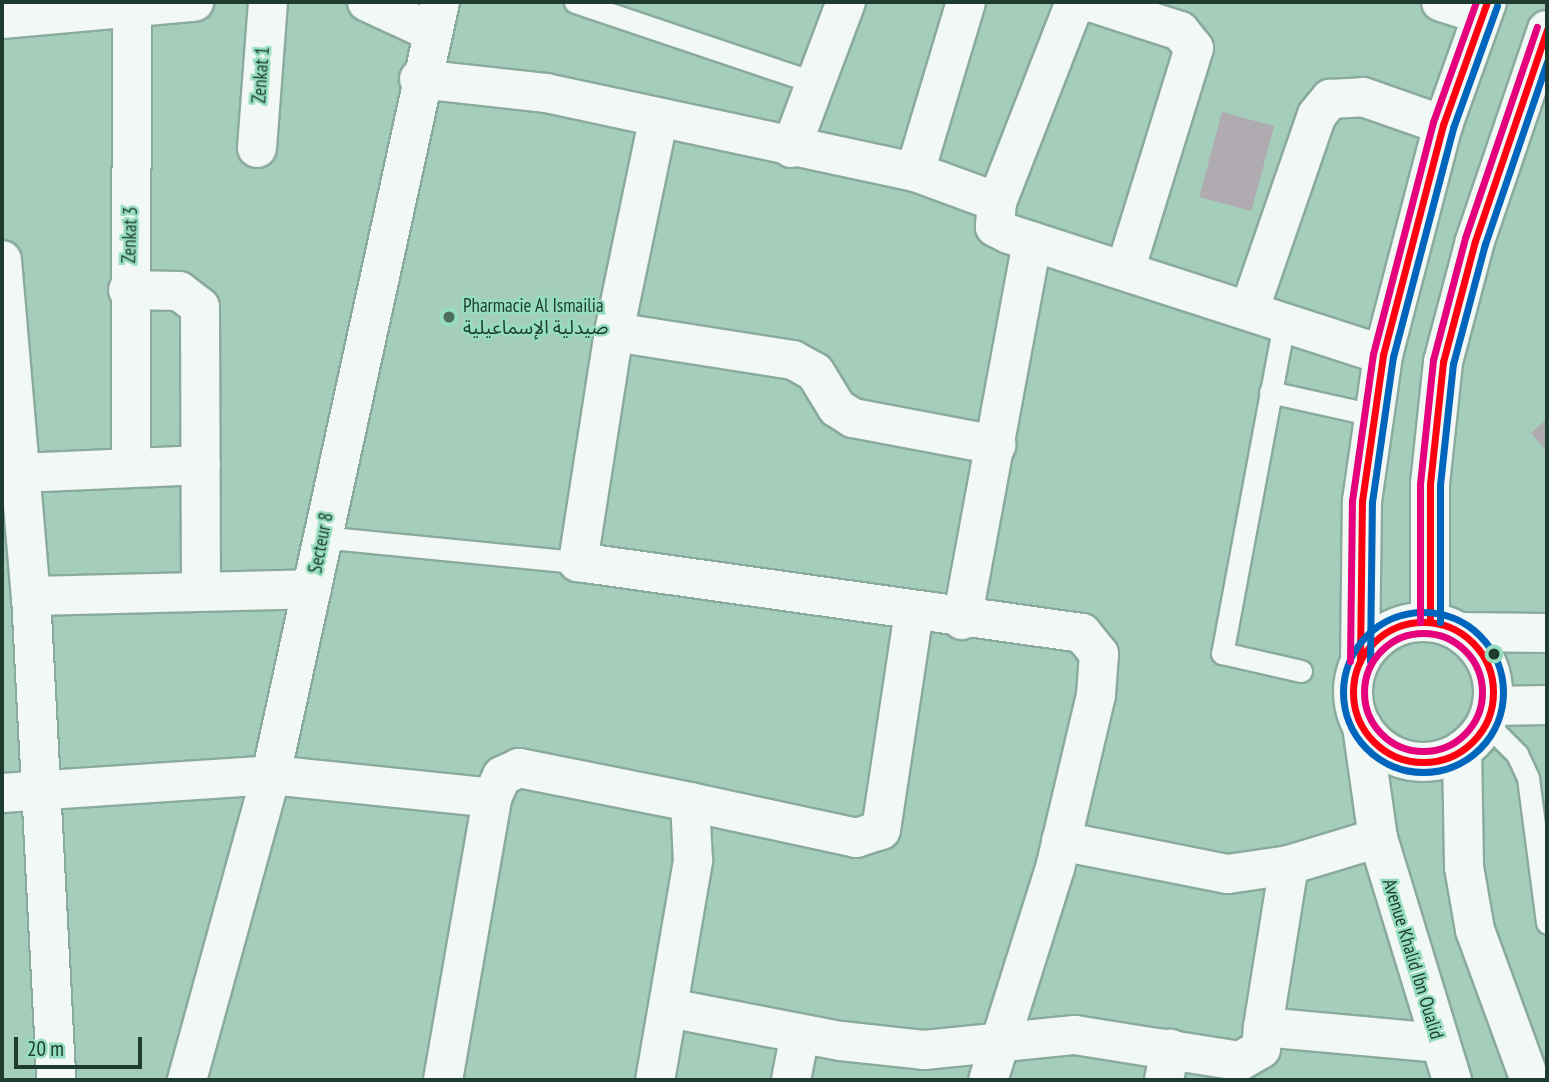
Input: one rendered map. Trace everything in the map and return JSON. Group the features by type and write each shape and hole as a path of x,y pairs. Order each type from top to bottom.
{"street":[{"path":"2,19 132,4 194,2"},
{"name":"Zenkat 1","path":"257,148 268,2"},
{"path":"367,2 435,16"},
{"path":"791,148 846,2"},
{"path":"915,172 966,2"},
{"path":"1126,268 1194,48 1180,31 1091,2 1072,10 997,202 996,228 1126,268 1383,355"},
{"path":"1441,2 1484,8 1443,125 1383,355 1362,501 1360,661 1354,705 1362,726 1396,756 1441,760 1480,726 1547,705"},
{"name":"Zenkat 3","path":"131,468 128,289 132,4"},
{"name":"Secteur 8","path":"187,1080 271,775 419,79 435,16"},
{"path":"1530,1080 1475,930 1464,867 1488,663 1445,627 1430,485 1443,362 1475,241 1547,30"},
{"path":"419,79 526,89 658,121 915,172 997,202"},
{"path":"1266,317 1317,115 1330,99 1363,97 1443,125"},
{"path":"658,121 614,332 578,562 962,620 1082,633 1095,644 1098,683 1061,841 991,1062"},
{"path":"962,620 1032,241"},
{"path":"2,260 31,596 56,1080"},
{"path":"128,289 179,291 200,307 201,587"},
{"path":"614,332 793,360 814,372 837,408 853,418 996,445"},
{"path":"21,473 201,466"},
{"path":"31,596 201,587 312,589"},
{"path":"443,1080 492,798 502,776 519,768 665,792 690,803 856,838 881,830 914,613"},
{"path":"1360,661 1389,630 1445,627 1547,633"},
{"name":"Avenue Khalid Ibn Oualid","path":"1362,726 1378,838 1438,1043 1452,1080"},
{"path":"2,793 41,788 271,775 492,798"},
{"path":"655,1080 693,861 690,803"},
{"path":"1061,841 1228,874 1289,865 1378,838"},
{"path":"669,1008 800,1034 924,1050 991,1062 1075,1035 1167,1065 1240,1061 1261,1049 1289,865"},
{"path":"1263,1027 1438,1043"},
{"path":"790,1080 800,1034"}],"lane":[{"path":"575,2 816,83"},
{"path":"1266,317 1270,392 1222,653 1301,671"},
{"path":"1270,392 1374,415"},
{"path":"321,537 578,562"},
{"path":"1480,726 1517,754 1528,778 1547,923"}],"building":[{"path":"1222,112 1274,126 1251,211 1199,197"},
{"path":"1547,419 1547,452 1531,433"}],"transit line":[{"path":"1350,661 1352,501 1373,354 1433,122 1476,2"},
{"path":"1360,661 1362,501 1383,355 1443,125 1487,2"},
{"path":"1370,661 1372,502 1393,357 1453,128 1497,6"},
{"path":"1420,622 1420,484 1433,360 1465,238 1537,27"},
{"path":"1430,622 1430,484 1443,362 1475,241 1547,30"},
{"path":"1440,622 1440,485 1453,364 1485,244 1547,62"},
{"path":"1423,612 1454,618 1480,635 1497,661 1503,692 1497,723 1480,749 1454,766 1423,772 1392,766 1366,749 1349,723 1343,692 1349,661 1366,635 1392,618 1423,612"},
{"path":"1423,622 1450,628 1472,643 1487,665 1493,692 1487,719 1472,741 1450,756 1423,762 1396,756 1374,741 1359,719 1353,692 1359,665 1374,643 1396,628 1423,622"},
{"path":"1423,633 1446,637 1465,650 1478,669 1482,692 1478,715 1465,734 1446,747 1423,751 1400,747 1381,734 1368,715 1364,692 1368,669 1381,650 1400,637 1423,633"}],"place":[{"name":"Pharmacie Al Ismailia صيدلية الإسماعيلية","path":"449,317"}]}
